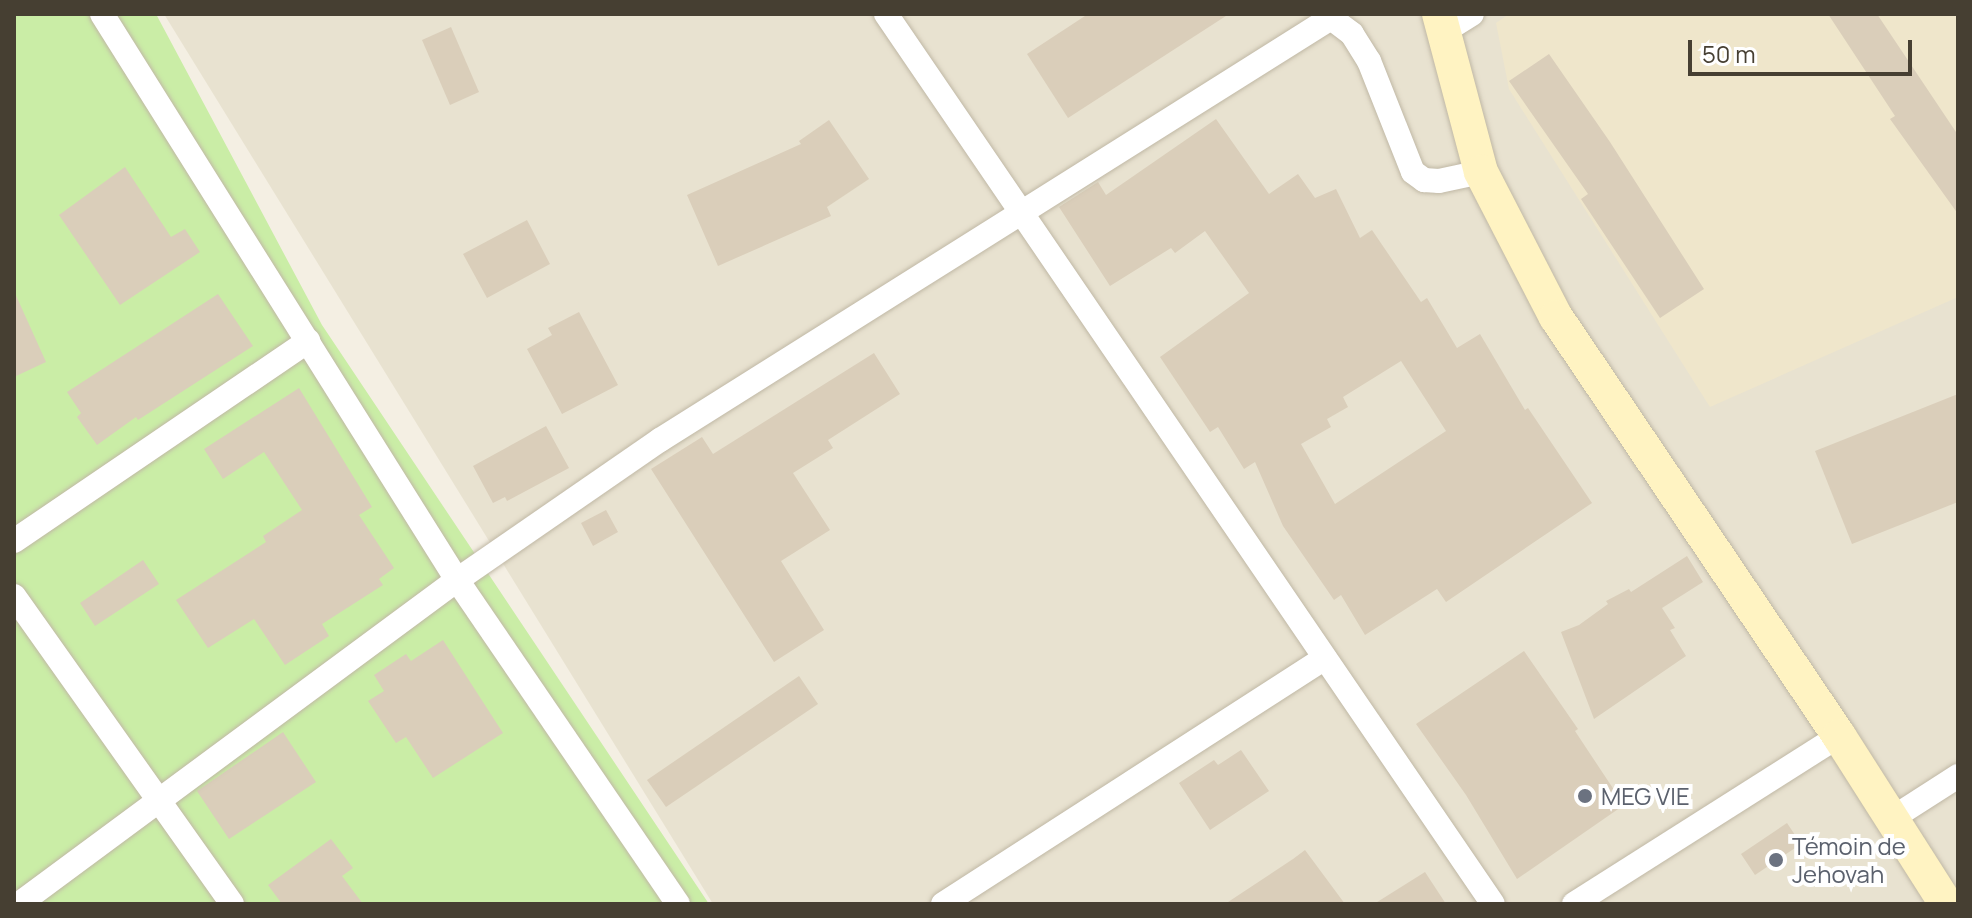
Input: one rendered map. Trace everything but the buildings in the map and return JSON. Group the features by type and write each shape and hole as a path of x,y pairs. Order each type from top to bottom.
{"street":[{"path":"102,14 457,580 678,904"},
{"path":"886,14 1018,212 1493,904"},
{"path":"1472,14 1441,23 1481,172 1556,317 1839,736 1946,904"},
{"path":"19,904 457,580 660,440 1330,16 1352,34 1369,61 1413,172 1424,180 1439,181 1481,172"},
{"path":"14,541 308,341"},
{"path":"14,596 232,904"},
{"path":"943,904 1324,658"},
{"path":"1574,904 1839,736"},
{"path":"1891,819 1958,776"}],"shaded area":[{"path":"164,14 1958,14 1958,904 713,904"},
{"path":"1509,14 1958,14 1958,297 1710,407 1509,89 1496,23"}],"green space":[{"path":"14,14 156,14 322,325 709,904 14,904"}],"place":[{"name":"MEG VIE","path":"1585,796"},
{"name":"Témoin de Jehovah","path":"1776,860"}]}
